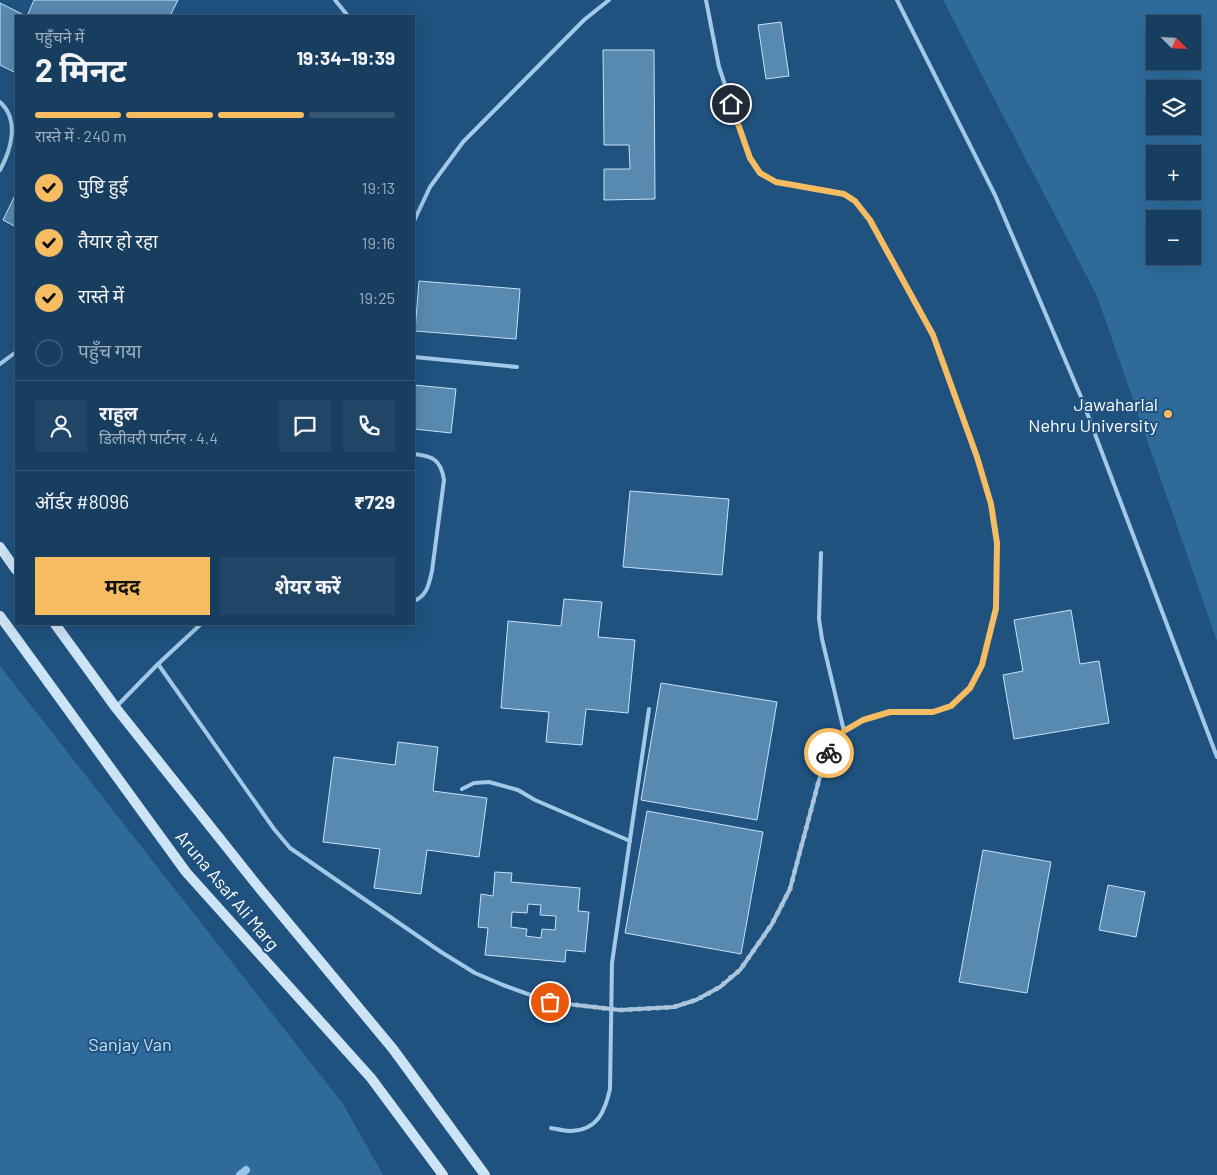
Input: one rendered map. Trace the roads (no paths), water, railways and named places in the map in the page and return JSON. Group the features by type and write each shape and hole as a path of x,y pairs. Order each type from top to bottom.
{"main road":[{"path":"0,547 15,569"},
{"name":"Aruna Asaf Ali Marg","path":"0,616 186,872 371,1078 443,1175"},
{"name":"Aruna Asaf Ali Marg","path":"56,625 116,708 256,884 393,1049 485,1175"}],"lane":[{"path":"335,0 347,15"},
{"path":"415,219 430,187 463,142 584,20 608,0"},
{"path":"158,664 274,829 290,848 474,973 550,1002 611,1009 674,1007 682,1005 720,987 740,970 772,924 790,889 819,780 831,748 844,731 863,720 890,712 933,712 951,706 970,688 982,665 996,608 997,543 991,504 977,457 933,335 870,220 855,201 844,194 776,182 760,173 750,158 719,67 706,0"},
{"path":"897,0 994,195 1073,380 1217,757"},
{"path":"0,102 4,105 10,117 12,128 12,141 0,170"},
{"path":"0,364 15,353"},
{"path":"415,357 517,367"},
{"path":"415,454 433,457 443,471 444,480 432,571 425,594 415,601"},
{"path":"821,553 819,619 844,731"},
{"path":"116,708 158,664 200,625"},
{"path":"551,1128 570,1131 586,1129 600,1117 606,1106 610,1089 612,962 649,709"},
{"path":"462,788 474,783 490,782 518,790 559,810 630,840"}],"waterway":[{"path":"240,1175 246,1170"}],"place":[{"name":"Jawaharlal Nehru University","path":"1168,414"}],"park label":[{"name":"Sanjay Van","path":"130,1044"}]}
